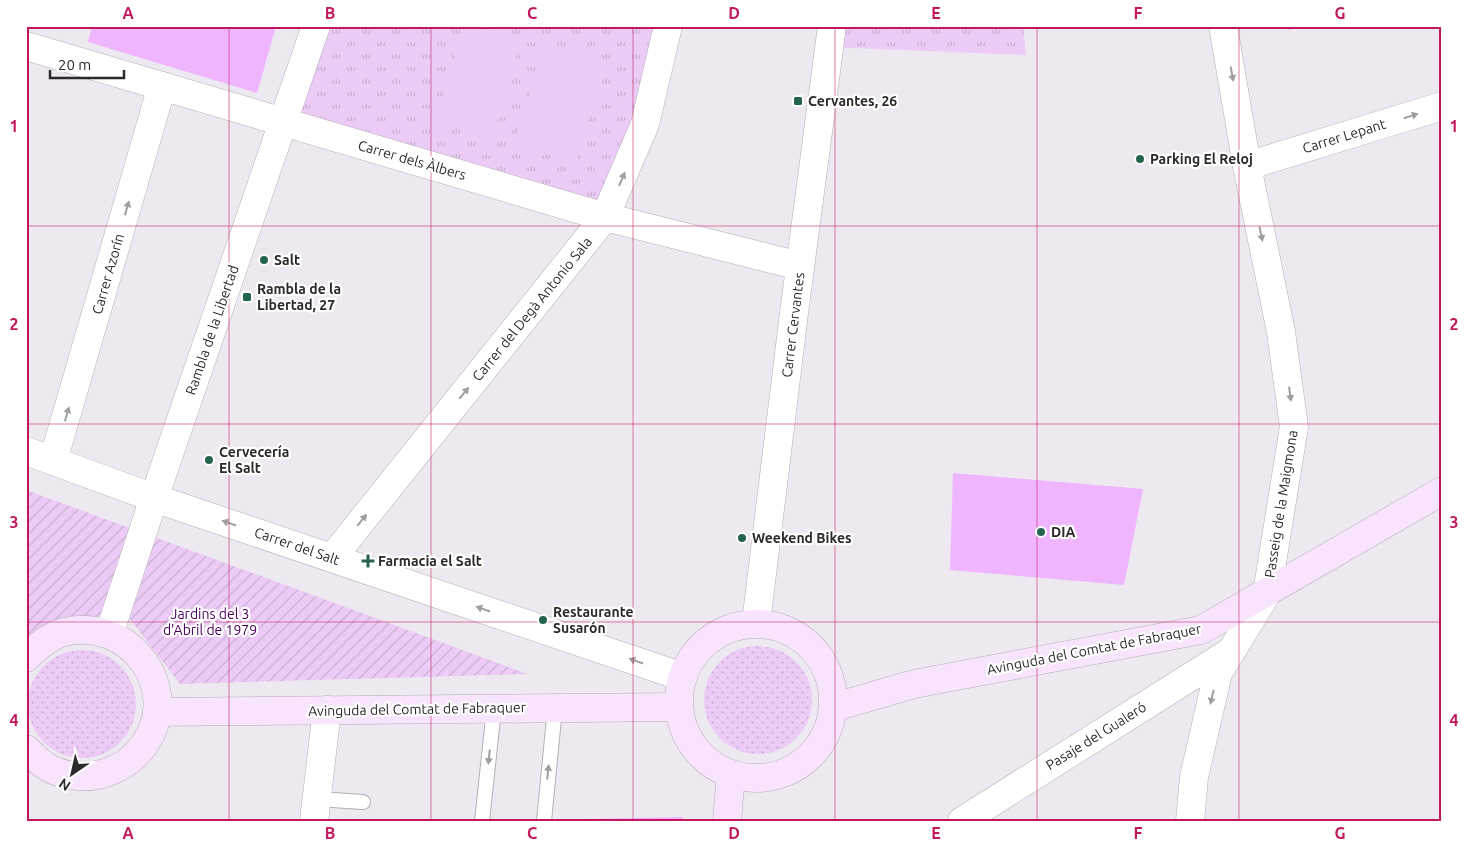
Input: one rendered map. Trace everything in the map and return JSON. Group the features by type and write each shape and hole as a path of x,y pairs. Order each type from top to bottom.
{"street":[{"name":"Rambla de la Libertad","path":"109,634 316,26"},
{"name":"Carrer del Degà Antonio Sala","path":"332,558 605,217 645,124 668,26"},
{"name":"Carrer Cervantes","path":"756,623 832,26"},
{"name":"Passeig de la Maigmona","path":"1187,820 1194,777 1218,673 1267,593 1294,427 1282,332 1247,166 1223,26"},
{"name":"Carrer dels Àlbers","path":"26,46 605,217 800,266"},
{"name":"Carrer Azorín","path":"53,461 162,86"},
{"name":"Carrer Lepant","path":"1247,166 1442,106"},
{"name":"Carrer del Salt","path":"26,451 154,498 683,677"},
{"name":"Avinguda del Comtat de Fabraquer","path":"835,707 914,684 1201,630 1442,491"},
{"path":"756,623 794,633 822,658 835,707 824,740 804,763 765,778 731,774 707,757 687,739 677,707 683,677 696,653 716,635 736,626 756,623"},
{"path":"26,658 42,643 63,633 86,630 109,634 131,646 147,665 156,687 158,712 151,736 136,756 116,770 92,777 68,775 44,765 26,749"},
{"name":"Pasaje del Gualeró","path":"962,821 1230,652"},
{"name":"Avinguda del Comtat de Fabraquer","path":"158,712 677,707"},
{"path":"316,810 327,710"},
{"path":"727,821 731,774"}],"lane":[{"path":"544,821 555,708"},
{"path":"482,821 494,709"},
{"path":"316,810 363,802"}],"green space":[{"path":"316,26 668,26 605,217 284,123"},
{"path":"463,26 473,26 521,40 493,138 436,122"},
{"path":"832,26 1023,26 1026,55 829,47"},
{"path":"544,42 605,60 576,162 515,144"},
{"name":"Jardins del 3 d'Abril de 1979","path":"26,490 528,674 180,684 119,605 26,655"},
{"path":"758,646 779,650 796,662 808,679 812,700 808,721 796,738 779,750 758,754 737,750 720,738 708,721 704,700 708,679 720,662 737,650"},
{"path":"82,650 103,654 120,666 132,683 136,704 132,725 120,742 103,754 82,758 61,754 44,742 32,725 28,704 32,683 44,666 61,654"}],"building":[{"path":"92,26 276,26 257,93 88,42"},
{"path":"1287,26 1300,26 1300,27 1288,30"},
{"path":"953,473 1143,489 1124,585 950,570"},
{"path":"683,817 682,821 586,821 586,819"}],"place":[{"name":"Cervantes, 26","path":"798,101"},
{"name":"Parking El Reloj","path":"1140,159"},
{"name":"Salt","path":"264,260"},
{"name":"Rambla de la Libertad, 27","path":"247,297"},
{"name":"Cervecería El Salt","path":"209,460"},
{"name":"DIA","path":"1041,532"},
{"name":"Weekend Bikes","path":"742,538"},
{"name":"Farmacia el Salt","path":"368,561"},
{"name":"Restaurante Susarón","path":"543,620"}]}
